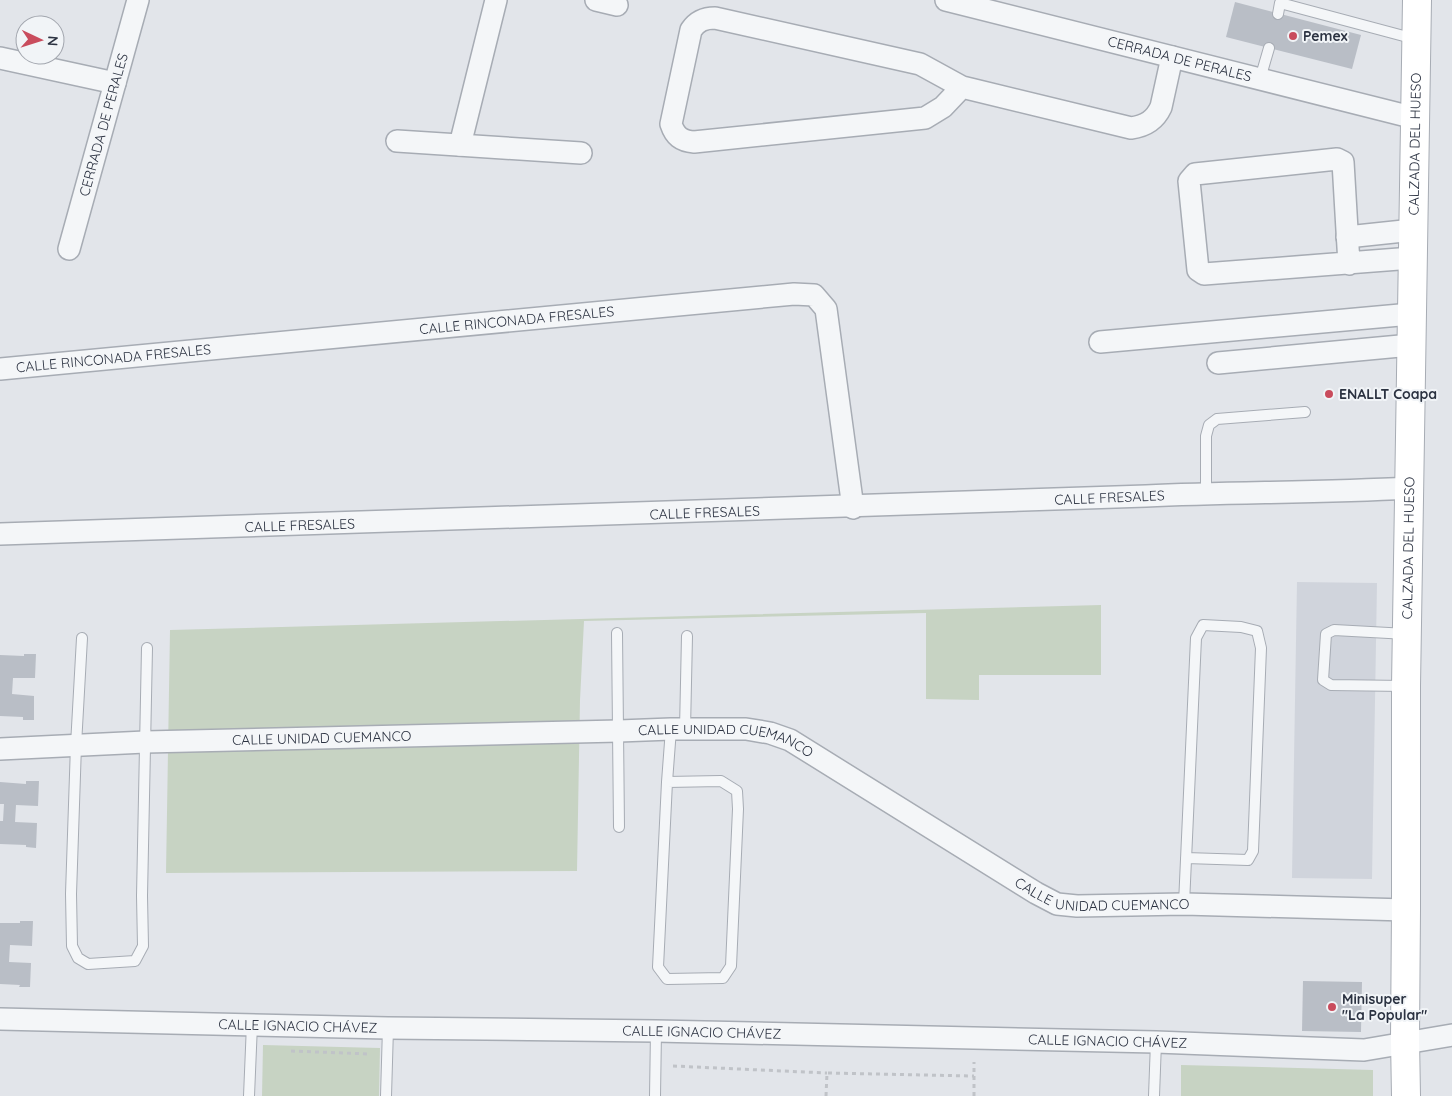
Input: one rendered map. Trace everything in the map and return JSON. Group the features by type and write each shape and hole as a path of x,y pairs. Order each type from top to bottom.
{"main road":[{"name":"CALZADA DEL HUESO","path":"1406,1096 1406,686 1417,0"}],"street":[{"name":"CERRADA DE PERALES","path":"69,249 138,0"},
{"path":"460,145 496,0"},
{"path":"596,0 618,5"},
{"name":"CERRADA DE PERALES","path":"946,0 1415,118"},
{"path":"962,88 943,107 925,118 694,142 678,138 673,132 671,124 691,30 695,24 708,18 920,64 962,88 1123,126 1138,127 1146,125 1158,114 1172,56"},
{"path":"0,58 115,83"},
{"path":"397,141 581,152"},
{"path":"1349,264 1343,162 1337,159 1195,174 1189,180 1198,270 1204,274 1349,264 1412,258"},
{"path":"1347,237 1412,230"},
{"name":"CALLE RINCONADA FRESALES","path":"0,369 794,294 814,295 826,309 853,508"},
{"path":"1100,342 1411,314"},
{"path":"1218,363 1411,345"},
{"name":"CALLE FRESALES","path":"0,534 853,508 1206,493 1352,491 1408,488"},
{"name":"CALLE UNIDAD CUEMANCO","path":"0,749 145,742 746,729 770,733 790,740 1036,893 1057,904 1077,906 1184,904 1406,910"},
{"name":"CALLE IGNACIO CHÁVEZ","path":"0,1018 388,1028 656,1031 1156,1042 1364,1050 1452,1035"}],"lane":[{"path":"1278,14 1280,3 1416,39"},
{"path":"1260,79 1269,48"},
{"path":"1206,493 1206,436 1209,425 1217,419 1305,412"},
{"path":"1184,904 1186,858 1196,638 1203,625 1241,627 1257,631 1261,648 1253,850 1248,860 1186,858"},
{"path":"1406,686 1331,685 1323,680 1326,634 1334,630 1408,634"},
{"path":"618,633 619,827"},
{"path":"667,782 721,781 738,791 731,966 723,978 667,979 658,968 667,782 678,729 687,636"},
{"path":"82,638 71,894 72,946 78,958 88,964 135,961 143,946 142,896 147,648"},
{"path":"249,1096 252,1024"},
{"path":"386,1096 388,1028"},
{"path":"655,1096 656,1031"},
{"path":"1154,1096 1156,1042"}],"path":[{"path":"974,1096 976,1038"},
{"path":"287,1051 374,1054"},
{"path":"671,1073 671,1066 827,1073 974,1076"},
{"path":"826,1096 827,1073"}],"shaded area":[{"path":"1297,582 1377,583 1372,879 1292,878"}],"green space":[{"path":"1101,605 1101,675 979,675 979,700 926,699 926,613 584,621 580,700 577,871 166,873 170,630"},
{"path":"263,1045 380,1048 379,1096 262,1096"},
{"path":"1181,1065 1373,1070 1373,1096 1181,1096"}],"building":[{"name":"Pemex","path":"1235,2 1361,35 1352,69 1226,37"},
{"path":"24,654 36,654 35,678 13,678 12,694 34,696 34,720 23,720 23,717 0,716 0,655 24,656"},
{"path":"26,781 39,781 38,806 16,805 15,822 37,823 36,848 26,847 26,845 0,844 0,821 3,821 4,804 0,804 0,782 26,784"},
{"path":"20,921 33,921 32,946 10,945 9,962 31,963 30,987 0,984 0,923 20,923"},
{"name":"Minisuper \"La Popular\"","path":"1303,981 1362,982 1361,1032 1302,1031"}],"place":[{"name":"Pemex","path":"1293,36"},
{"name":"ENALLT Coapa","path":"1329,394"},
{"name":"Minisuper \"La Popular\"","path":"1332,1007"}]}
